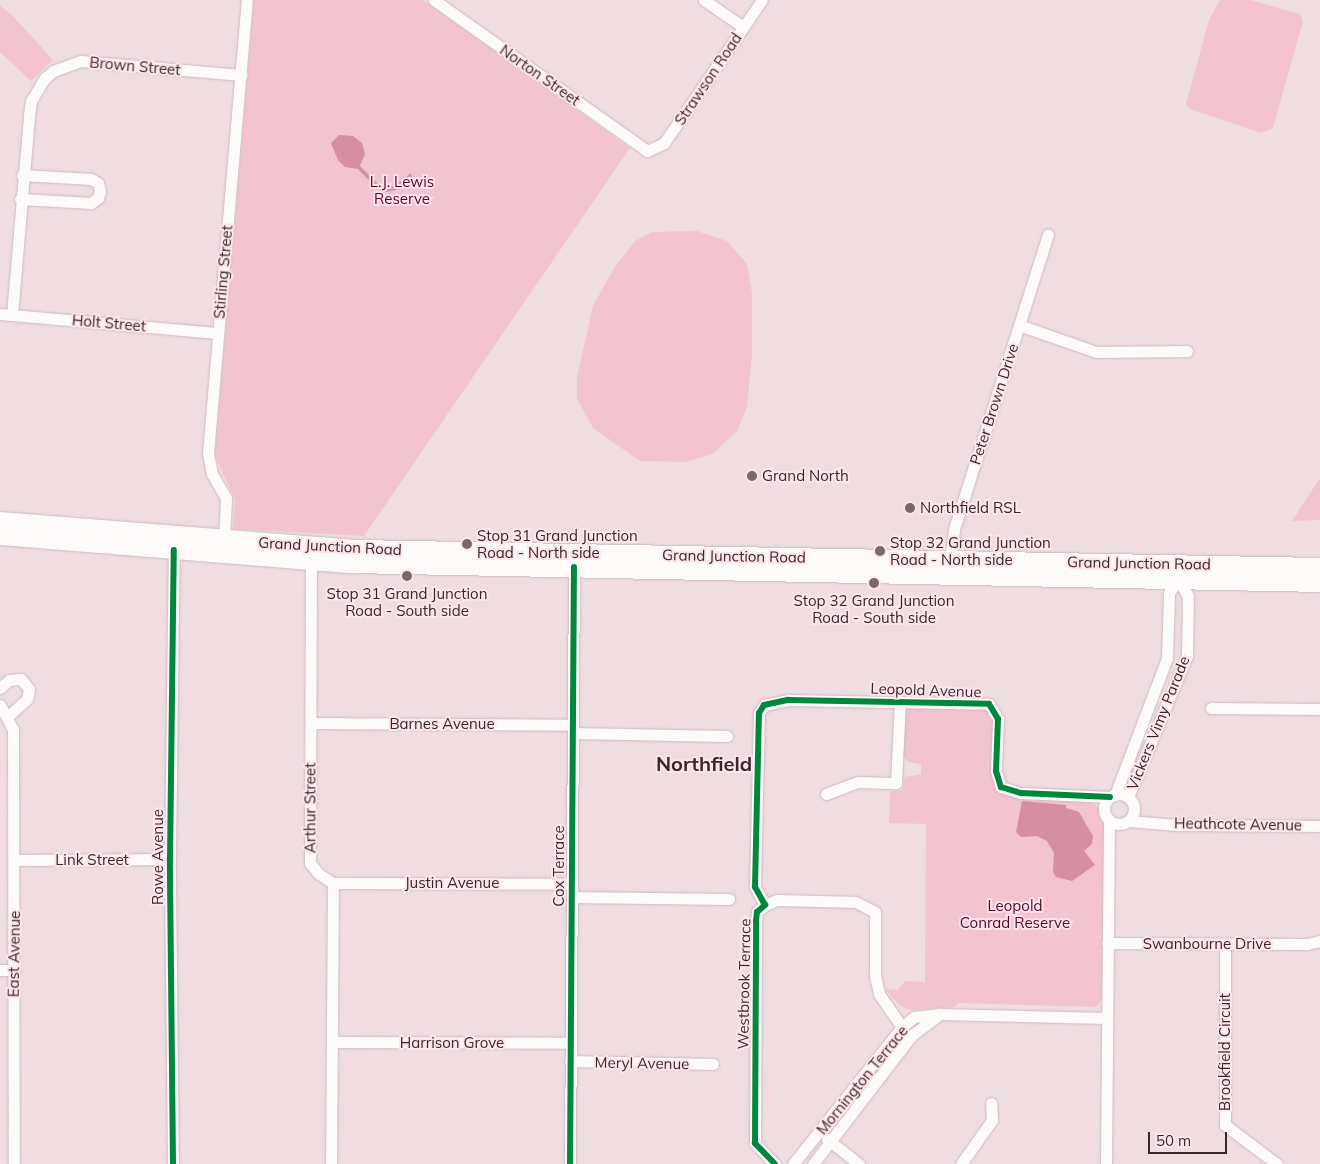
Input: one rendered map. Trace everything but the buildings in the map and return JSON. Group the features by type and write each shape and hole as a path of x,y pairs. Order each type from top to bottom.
{"highway":[{"name":"Grand Junction Road","path":"0,521 174,550 223,546 311,561 574,560 949,567 1178,572 1320,582"},
{"name":"Grand Junction Road","path":"0,535 86,535 223,546 355,549 574,560"},
{"name":"Grand Junction Road","path":"1178,572 1320,567"}],"street":[{"name":"Stirling Street","path":"223,546 226,498 212,474 208,453 246,0"},
{"path":"704,0 743,27"},
{"name":"Strawson Road","path":"647,151 664,143 762,0"},
{"name":"Norton Street","path":"440,2 647,151"},
{"name":"Brown Street","path":"12,315 22,175 31,101 45,78 59,68 81,61 241,76"},
{"path":"20,199 91,204 98,198 100,191 98,183 91,179 22,175"},
{"name":"Peter Brown Drive","path":"949,567 954,529 1048,235"},
{"name":"Holt Street","path":"0,314 217,332"},
{"path":"1019,325 1096,352 1187,351"},
{"name":"Rowe Avenue","path":"173,1164 170,859 174,550"},
{"name":"Cox Terrace","path":"570,1164 574,560"},
{"name":"Arthur Street","path":"311,561 310,863 319,874 333,883"},
{"name":"Vickers Vimy Parade","path":"1106,816 1167,658 1169,593 1178,572"},
{"name":"Vickers Vimy Parade","path":"1125,822 1134,813 1131,801 1187,656 1188,596 1178,572"},
{"path":"0,688 9,680 20,679 27,683 27,699 8,716"},
{"name":"Leopold Avenue","path":"759,712 764,705 788,700 989,704 998,719 996,771 1001,787 1009,792 1080,797 1113,796 1131,801"},
{"path":"826,794 858,782 896,783 900,701"},
{"name":"East Avenue","path":"0,705 8,716 13,729 15,860 13,970 14,1164"},
{"path":"1211,708 1320,709"},
{"name":"Westbrook Terrace","path":"759,712 755,886 765,905 757,912 756,921 755,1143 775,1164"},
{"name":"Barnes Avenue","path":"311,723 573,729 727,736"},
{"name":"Leopold Avenue","path":"1080,797 1106,816"},
{"name":"Heathcote Avenue","path":"1131,801 1156,821"},
{"path":"1106,816 1110,846 1105,1018 1106,1164"},
{"name":"Heathcote Avenue","path":"1106,816 1125,822 1156,821 1176,825 1320,826"},
{"path":"1110,846 1125,822"},
{"name":"Link Street","path":"15,860 170,859"},
{"path":"331,1164 333,883"},
{"name":"Justin Avenue","path":"333,883 572,884"},
{"path":"572,897 729,899"},
{"path":"765,905 777,900 856,902 875,912 875,976 879,994 902,1027"},
{"name":"Swanbourne Drive","path":"1107,943 1307,944 1320,941"},
{"name":"Brookfield Circuit","path":"1225,944 1225,1125 1277,1164"},
{"name":"Swanbourne Drive","path":"1307,944 1320,948"},
{"path":"0,970 13,970"},
{"name":"Mornington Terrace","path":"813,1164 832,1143 912,1036 940,1014"},
{"name":"Mornington Terrace","path":"793,1164 820,1133 902,1027 914,1017 940,1014 1105,1018"},
{"name":"Harrison Grove","path":"333,1042 570,1043"},
{"name":"Meryl Avenue","path":"570,1061 713,1064"},
{"path":"961,1164 992,1120 991,1103"},
{"path":"820,1133 859,1164"}],"green space":[{"name":"L.J. Lewis Reserve","path":"254,0 423,0 630,148 364,536 233,529 235,500 215,456"},
{"path":"1220,0 1250,0 1300,14 1303,21 1273,128 1261,133 1190,109 1186,104 1209,20"},
{"path":"0,6 11,14 53,60 31,81 0,52"},
{"path":"697,231 727,241 747,264 752,293 752,356 747,407 737,431 714,453 687,462 640,461 593,428 577,399 577,377 593,306 614,268 635,241 652,232"},
{"path":"1320,478 1320,520 1292,521"},
{"name":"Leopold Conrad Reserve","path":"907,707 984,707 993,720 996,787 1089,800 1102,810 1106,821 1103,998 1096,1007 958,1003 955,1007 909,1010 899,1005 885,989 898,990 905,981 925,982 926,824 889,823 890,791 902,791 905,777 921,774 921,764 908,762 903,755 903,715"}],"shaded area":[{"path":"339,135 353,136 362,143 365,154 360,166 377,183 386,187 394,186 411,173 412,177 396,190 385,192 375,187 358,169 345,167 338,160 331,143"},
{"path":"1022,801 1066,805 1066,808 1079,812 1093,836 1092,844 1084,851 1095,865 1072,881 1056,877 1053,872 1054,853 1047,841 1037,836 1021,837 1016,832"}],"cycle path":[{"path":"173,1164 170,859 174,550"},
{"path":"570,1164 574,567"},
{"path":"775,1164 755,1143 756,921 757,912 765,905 755,887 759,713 764,705 788,700 989,704 998,719 996,771 1001,787 1021,793 1110,797"}],"place":[{"name":"Grand North","path":"752,476"},
{"name":"Northfield RSL","path":"910,508"},
{"name":"Stop 31 Grand Junction Road - North side","path":"467,544"},
{"name":"Stop 32 Grand Junction Road - North side","path":"880,551"},
{"name":"Stop 31 Grand Junction Road - South side","path":"407,576"},
{"name":"Stop 32 Grand Junction Road - South side","path":"874,583"}],"district":[{"name":"Northfield","path":"704,763"}]}
